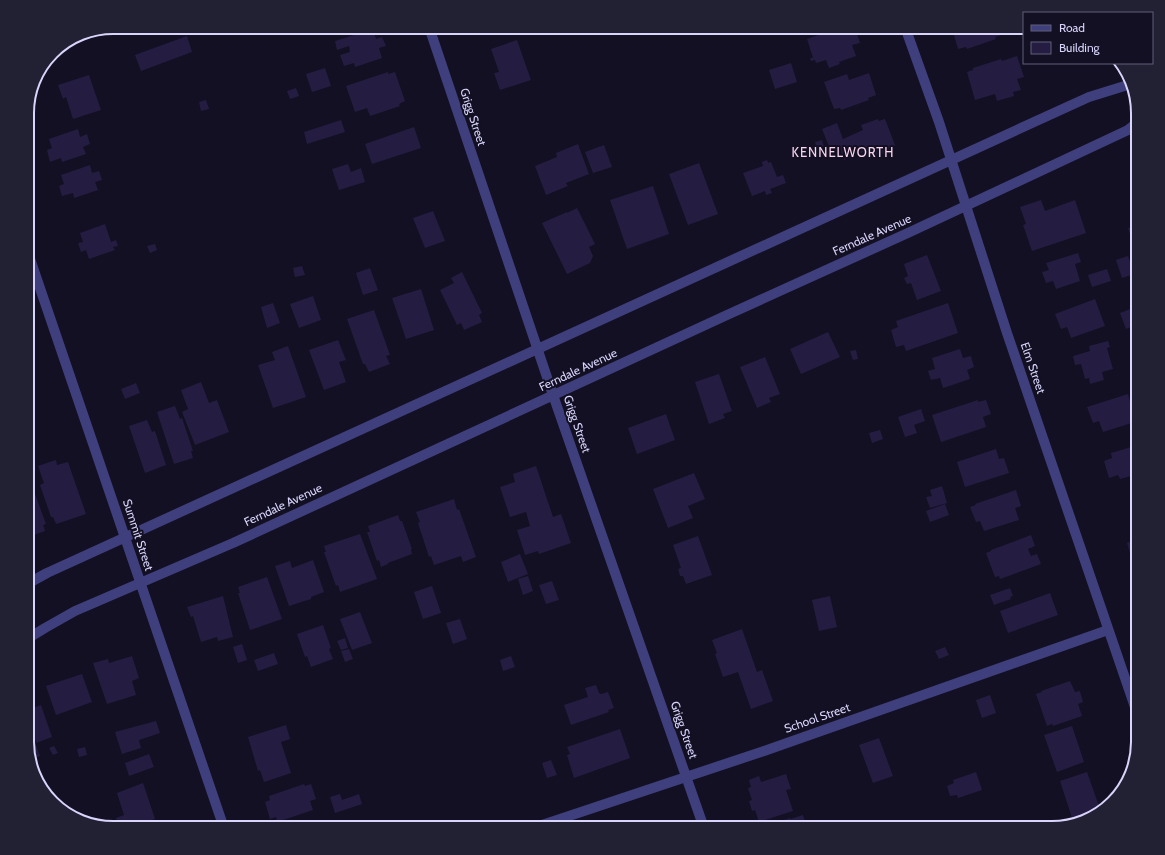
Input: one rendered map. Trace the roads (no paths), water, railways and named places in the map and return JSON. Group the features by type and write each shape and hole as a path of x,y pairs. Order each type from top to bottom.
{"street":[{"name":"Grigg Street","path":"432,34 553,395 702,821"},
{"name":"Elm Street","path":"907,34 951,160 1007,333 1131,696"},
{"path":"34,580 1089,97 1126,86"},
{"name":"Ferndale Avenue","path":"34,634 75,611 233,543 966,206 1131,128"},
{"name":"Summit Street","path":"34,271 222,821"},
{"name":"School Street","path":"554,821 767,750 1108,630"}],"district":[{"name":"KENNELWORTH","path":"843,152"}]}
